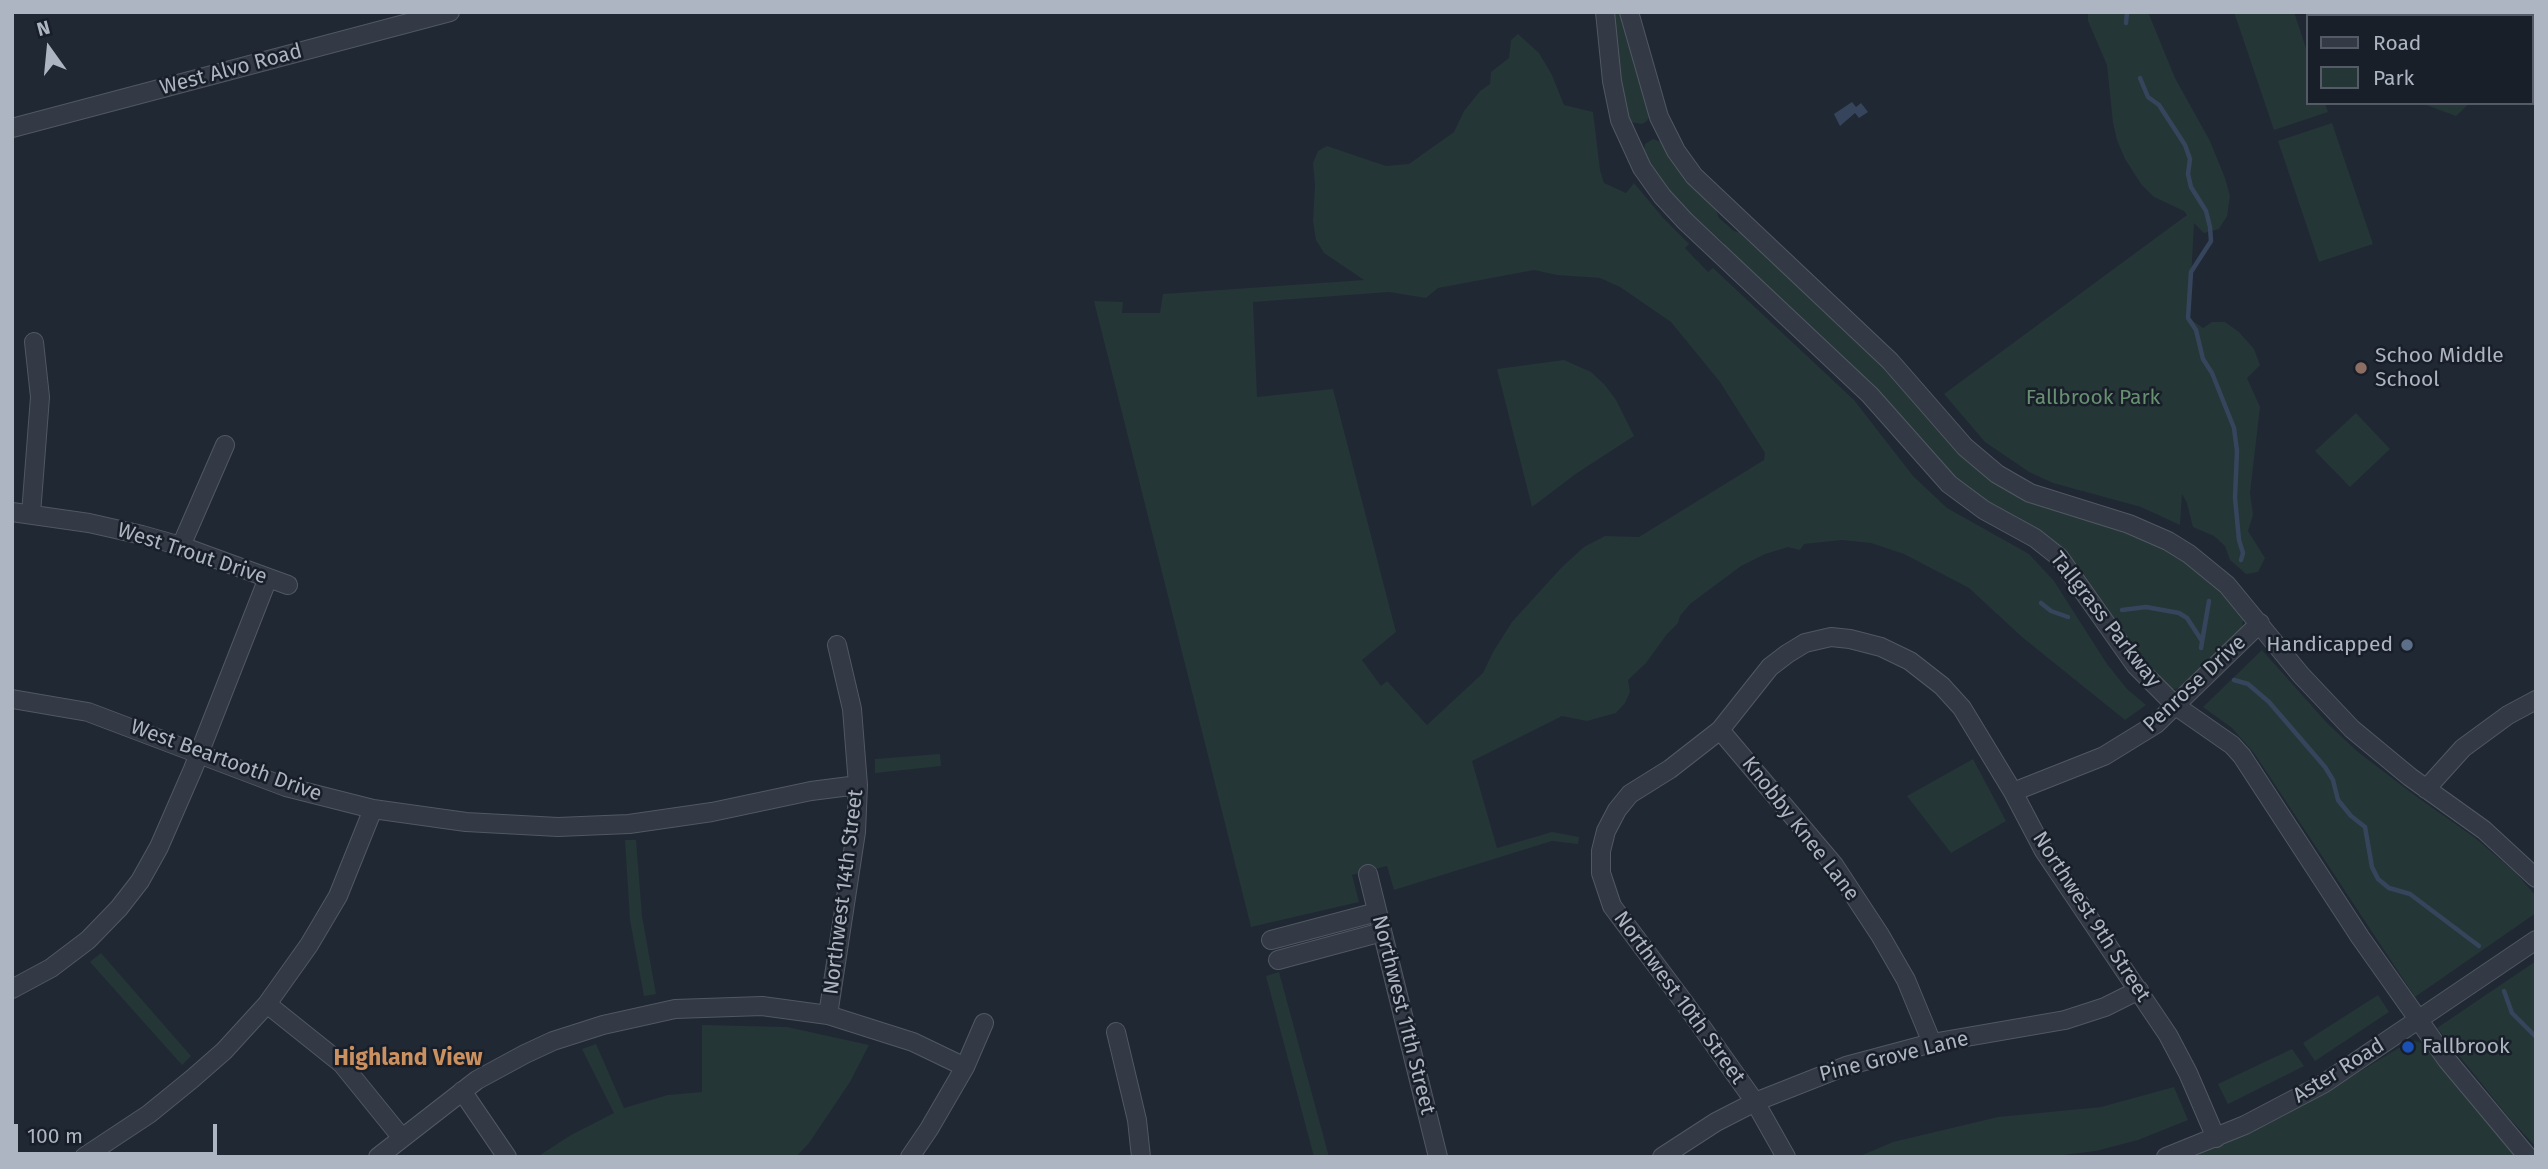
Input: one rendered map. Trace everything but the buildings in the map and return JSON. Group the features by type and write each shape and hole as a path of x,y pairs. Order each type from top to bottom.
{"street":[{"name":"West Alvo Road","path":"12,128 450,12"},
{"name":"Tallgrass Parkway","path":"1605,12 1612,80 1620,120 1642,168 1661,196 1870,395 1949,484 1984,510 2035,538 2059,556 2130,659 2176,706 2232,745 2242,756 2360,937 2419,1020 2454,1069 2528,1157"},
{"path":"1629,12 1659,117 1676,151 1694,176 1890,361 1965,447 1997,474 2030,493 2129,524 2179,548 2227,585 2301,675 2352,729 2401,771 2504,846 2536,877"},
{"path":"31,514 40,397 34,342"},
{"path":"181,546 225,445"},
{"name":"West Trout Drive","path":"12,512 89,523 181,546 288,585"},
{"path":"12,989 51,968 76,950 119,908 140,881 159,847 199,754 268,578"},
{"name":"Penrose Drive","path":"2013,792 2104,756 2156,724 2260,623"},
{"name":"Northwest 9th Street","path":"1606,831 1617,810 1630,794 1690,754 1720,730 1770,667 1787,654 1818,639 1850,639 1881,647 1910,661 1942,685 1976,728 2043,851 2168,1035 2217,1138"},
{"name":"Northwest 14th Street","path":"828,1015 856,832 858,785 852,709 837,645"},
{"name":"West Beartooth Drive","path":"12,699 54,704 88,712 286,787 373,809 466,822 527,826 598,826 671,819 811,791 858,785"},
{"path":"2426,789 2470,743 2508,715 2536,700"},
{"name":"Knobby Knee Lane","path":"1720,730 1834,865 1906,980 1932,1043"},
{"path":"84,1157 149,1114 192,1079 225,1051 267,1004 309,945 338,896 373,809"},
{"name":"Northwest 10th Street","path":"1606,831 1601,851 1601,873 1612,906 1755,1102 1786,1157"},
{"name":"Northwest 11th Street","path":"1368,874 1438,1157"},
{"path":"1271,940 1377,912"},
{"path":"1278,960 1382,932"},
{"name":"Aster Road","path":"2166,1157 2217,1138 2323,1084 2536,940"},
{"name":"Pine Grove Lane","path":"1662,1157 1716,1122 1755,1102 1846,1066 1932,1043 2065,1020 2105,1007 2139,990"},
{"path":"267,1004 342,1064 402,1138"},
{"path":"378,1157 462,1091 491,1072 553,1041 614,1022 675,1009 778,1007 828,1015 903,1038 965,1067"},
{"path":"910,1157 965,1067 984,1023"},
{"path":"1116,1032 1137,1120 1141,1157"},
{"path":"462,1091 507,1157"}],"green space":[{"path":"1610,12 1622,12 1651,113 1642,124 1630,122 1621,100"},
{"name":"Fallbrook Park","path":"2088,12 2148,12 2175,78 2210,141 2225,178 2230,196 2227,216 2219,229 2204,233 2194,223 2189,318 2203,328 2212,322 2225,322 2239,332 2254,349 2260,365 2247,378 2260,407 2250,493 2253,515 2248,531 2265,558 2258,572 2246,574 2230,560 2225,546 2214,536 2193,527 2182,494 2180,525 2141,507 2053,483 2029,472 1985,442 1944,394 2187,215 2154,197 2141,184 2125,159 2113,123 2107,65 2088,21"},
{"path":"2234,12 2294,12 2306,48 2306,105 2326,105 2328,112 2274,130"},
{"path":"2383,12 2496,14 2384,14"},
{"path":"1518,34 1539,53 1552,75 1564,105 1593,112 1604,183 1626,193 1634,183 1689,244 1685,248 1708,272 1713,268 1854,400 1913,476 1947,508 2029,554 2054,581 2107,664 2127,689 2146,705 2125,720 2022,637 1969,588 1904,554 1871,543 1842,540 1804,544 1800,550 1788,547 1765,554 1741,566 1690,604 1646,663 1628,680 1630,692 1616,713 1587,721 1562,716 1472,761 1497,848 1552,832 1579,837 1578,844 1552,841 1394,890 1387,866 1352,875 1359,902 1251,927 1094,301 1123,302 1122,313 1160,313 1163,294 1364,280 1324,253 1316,240 1313,221 1313,163 1318,151 1327,146 1386,166 1409,164 1454,132 1464,111 1480,91 1490,84 1491,72 1509,58 1511,40","holes":["1534,270 1557,275 1600,278 1620,287 1671,322 1720,382 1765,453 1764,460 1639,537 1605,536 1584,547 1512,622 1483,673 1427,725 1387,681 1381,686 1362,660 1396,632 1333,389 1257,397 1253,302 1389,292 1426,298 1438,288"]},
{"path":"2426,105 2468,105 2456,116"},
{"path":"2332,123 2373,244 2319,262 2278,141"},
{"path":"1653,139 1664,143 1715,207 1719,218 1734,231 1746,234 1899,380 1963,454 2137,533 2183,559 2206,576 2244,615 2242,627 2182,687 2171,690 2139,659 2089,587 1995,508 1960,485 1726,251 1724,243 1675,200 1643,155 1645,144"},
{"path":"1564,360 1591,372 1605,385 1616,400 1634,436 1577,473 1532,507 1497,369"},
{"path":"2356,413 2390,449 2350,487 2315,451"},
{"path":"2262,650 2327,723 2358,752 2474,837 2516,873 2536,896 2536,913 2415,997 2254,753 2232,728 2203,707"},
{"path":"940,754 941,766 875,773 875,759"},
{"path":"1973,759 2006,821 1951,853 1907,796"},
{"path":"625,840 636,840 642,916 656,994 644,996 630,920"},
{"path":"101,953 191,1056 182,1065 90,962"},
{"path":"2536,961 2536,1147 2437,1028"},
{"path":"1279,972 1329,1157 1314,1157 1266,976"},
{"path":"2378,995 2389,1012 2315,1061 2303,1043"},
{"path":"702,1025 787,1027 869,1045 850,1082 809,1143 796,1157 537,1157 571,1135 614,1113 582,1049 596,1044 624,1108 668,1095 702,1092"},
{"path":"2412,1040 2427,1045 2520,1157 2193,1157 2273,1121"},
{"path":"2292,1049 2304,1066 2228,1104 2218,1084"},
{"path":"2174,1087 2188,1120 2138,1140 2096,1151 2047,1157 1858,1157 1893,1142 1998,1117 2101,1107"}],"water":[{"path":"1852,102 1856,107 1861,103 1868,112 1859,118 1855,113 1840,126 1834,114"}],"waterway":[{"path":"2126,23 2127,12"},
{"path":"2140,78 2148,97 2159,105 2185,145 2190,159 2188,174 2191,187 2206,211 2210,227 2211,241 2191,272 2188,318 2196,330 2203,359 2212,373 2234,428 2237,451 2235,498 2243,553 2241,560"},
{"path":"2201,648 2209,601"},
{"path":"2041,603 2051,611 2068,617"},
{"path":"2122,610 2146,607 2179,613 2187,618 2202,641"},
{"path":"2234,680 2248,684 2269,702 2325,767 2333,780 2338,800 2351,816 2365,827 2372,867 2378,879 2389,888 2410,894 2479,946"},
{"path":"2504,991 2512,1013 2536,1037"}],"place":[{"name":"Schoo Middle School","path":"2361,368"},
{"name":"Handicapped","path":"2407,645"},
{"name":"Fallbrook","path":"2408,1047"}],"district":[{"name":"Highland View","path":"408,1059"}]}
